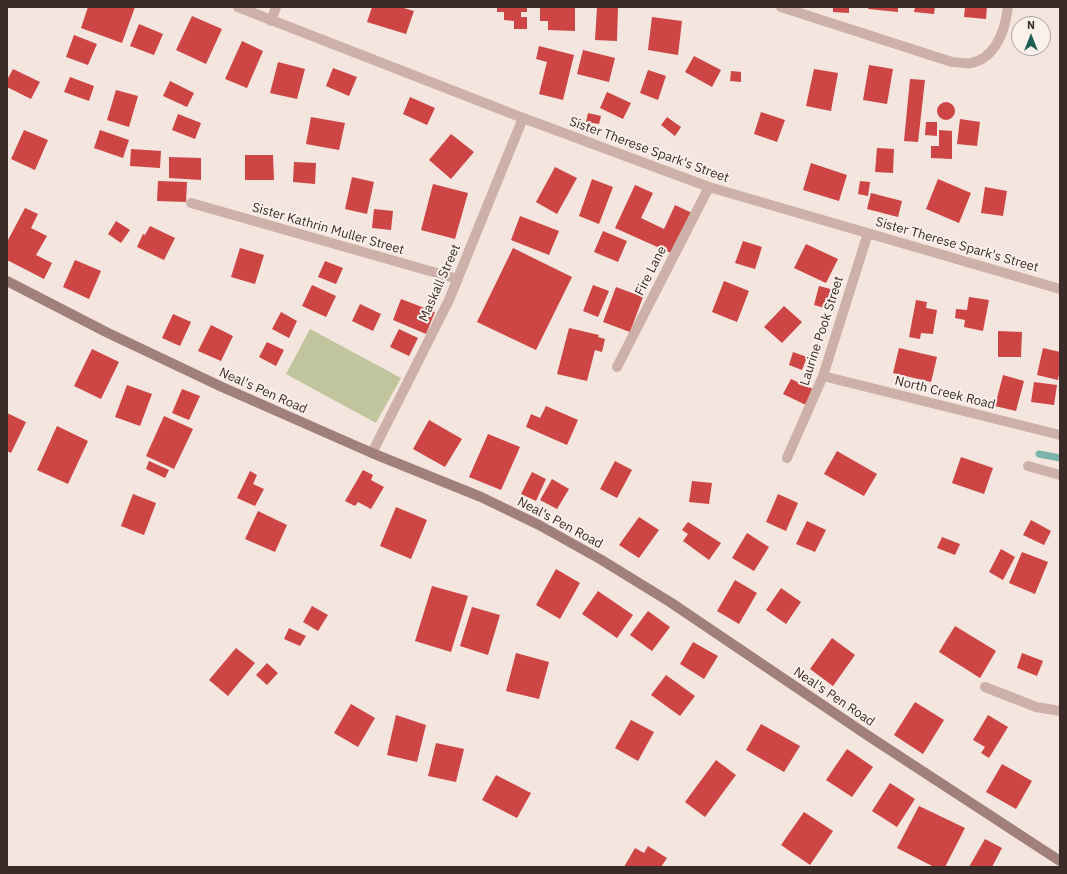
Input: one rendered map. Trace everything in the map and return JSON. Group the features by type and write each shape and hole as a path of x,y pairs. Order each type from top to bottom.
{"street":[{"name":"Sister Therese Spark's Street","path":"238,7 523,118 709,187 1060,289"},
{"path":"272,21 276,7"},
{"path":"781,7 952,62 970,64 987,57 998,43 1006,19 1008,7"},
{"name":"Maskall Street","path":"372,453 449,300 523,118"},
{"name":"Fire Lane","path":"617,367 709,187"},
{"name":"Sister Kathrin Muller Street","path":"191,203 458,280"},
{"name":"Laurine Pook Street","path":"787,458 823,376 868,233"},
{"name":"Neal's Pen Road","path":"7,281 108,333 222,387 372,453 481,497 539,525 600,559 670,602 861,731 1060,861"},
{"name":"North Creek Road","path":"823,376 1060,435"},
{"path":"1028,466 1060,475"},
{"path":"985,687 1036,707 1060,711"}],"green space":[{"path":"310,329 401,378 376,423 286,374"}],"building":[{"path":"88,7 135,7 122,43 81,28"},
{"path":"372,7 400,7 414,11 406,34 367,22"},
{"path":"497,7 527,7 527,12 521,12 521,17 527,17 527,29 514,29 514,21 504,20 504,12 497,12"},
{"path":"540,7 575,7 575,31 548,30 548,21 540,21"},
{"path":"597,7 618,7 617,41 595,40"},
{"path":"833,7 849,7 849,13 833,12"},
{"path":"869,7 898,7 898,12 868,9"},
{"path":"915,7 935,7 934,14 914,12"},
{"path":"965,7 987,7 986,19 964,17"},
{"path":"192,16 222,29 206,64 176,50"},
{"path":"652,17 682,21 678,55 648,50"},
{"path":"139,24 163,34 154,55 130,46"},
{"path":"74,35 97,44 88,65 66,57"},
{"path":"242,41 263,51 247,88 225,79"},
{"path":"539,46 574,55 563,100 539,94 547,62 536,59"},
{"path":"583,50 615,58 609,82 577,74"},
{"path":"694,56 721,70 712,87 685,72"},
{"path":"278,62 305,69 297,99 270,93"},
{"path":"869,65 893,69 887,104 863,100"},
{"path":"333,68 357,77 349,96 326,86"},
{"path":"13,69 40,82 31,99 7,87 7,80"},
{"path":"814,69 838,73 831,111 806,106"},
{"path":"648,70 666,76 658,100 640,93"},
{"path":"731,71 741,72 741,82 730,81"},
{"path":"70,77 94,86 89,101 64,92"},
{"path":"910,79 925,80 918,142 904,141"},
{"path":"170,81 194,93 187,107 163,96"},
{"path":"116,90 138,96 129,127 107,120"},
{"path":"607,92 631,103 623,119 600,108"},
{"path":"410,97 435,108 427,125 403,114"},
{"path":"942,102 950,102 955,107 953,118 950,120 942,120 937,115 937,107"},
{"path":"761,112 785,120 777,142 754,134"},
{"path":"588,113 601,116 599,124 586,122"},
{"path":"178,114 201,123 195,139 172,130"},
{"path":"311,117 345,123 339,150 306,144"},
{"path":"667,117 681,127 675,136 661,125"},
{"path":"960,119 980,122 977,146 957,144"},
{"path":"926,122 937,122 937,136 925,135"},
{"path":"24,130 48,140 35,170 11,159"},
{"path":"100,130 129,140 123,158 94,148"},
{"path":"939,130 952,131 952,159 931,158 931,146 939,146"},
{"path":"451,134 474,152 451,179 429,160"},
{"path":"877,148 894,149 893,173 875,172"},
{"path":"131,149 161,151 160,168 130,166"},
{"path":"245,155 273,155 274,180 245,180"},
{"path":"169,157 201,158 201,180 169,178"},
{"path":"294,162 316,163 315,184 293,182"},
{"path":"811,163 847,175 839,201 803,190"},
{"path":"555,167 577,178 557,214 536,202"},
{"path":"352,177 374,182 367,214 345,209"},
{"path":"592,179 613,187 599,224 579,216"},
{"path":"938,179 971,193 959,223 926,209"},
{"path":"158,181 187,182 186,202 157,201"},
{"path":"860,181 870,182 868,196 858,194"},
{"path":"433,184 468,193 455,239 421,230"},
{"path":"635,185 653,193 641,218 664,229 675,205 692,213 673,254 615,228"},
{"path":"985,187 1007,191 1003,216 981,213"},
{"path":"871,193 902,201 898,217 867,209"},
{"path":"25,208 38,214 31,228 47,236 36,255 52,263 44,279 7,260 7,242"},
{"path":"374,209 393,211 391,230 372,228"},
{"path":"520,216 559,231 549,255 511,240"},
{"path":"116,221 130,230 121,243 108,234"},
{"path":"150,226 175,238 164,260 137,247 143,234 145,235"},
{"path":"603,231 627,241 618,262 594,252"},
{"path":"743,241 762,247 755,269 735,263"},
{"path":"806,244 838,259 826,283 794,268"},
{"path":"240,248 264,255 255,284 231,277"},
{"path":"513,248 572,277 536,350 477,322"},
{"path":"75,260 101,271 89,299 63,287"},
{"path":"325,261 343,268 336,284 318,277"},
{"path":"724,281 749,291 737,322 712,312"},
{"path":"312,285 336,296 326,317 302,306"},
{"path":"593,285 609,291 598,317 583,311"},
{"path":"819,286 838,291 832,310 814,305"},
{"path":"616,287 643,297 630,332 603,322"},
{"path":"969,297 989,300 983,331 964,327 965,320 955,318 956,309 967,310"},
{"path":"401,299 435,312 426,334 393,320"},
{"path":"916,300 927,302 926,308 937,310 933,334 921,333 920,339 909,337"},
{"path":"360,304 381,314 373,331 352,321"},
{"path":"784,306 802,322 782,343 764,327"},
{"path":"281,312 297,321 289,338 272,329"},
{"path":"173,314 191,322 180,346 162,338"},
{"path":"211,325 233,336 221,361 198,351"},
{"path":"569,328 599,335 598,337 605,339 602,352 595,350 587,381 557,374"},
{"path":"399,329 418,338 409,356 390,347"},
{"path":"998,331 1022,332 1021,357 998,357"},
{"path":"267,342 284,350 276,366 259,357"},
{"path":"899,348 937,357 931,382 893,373"},
{"path":"1043,348 1060,352 1060,369 1058,380 1037,375"},
{"path":"92,349 119,362 101,399 74,386"},
{"path":"793,352 807,357 802,370 789,365"},
{"path":"1003,375 1024,381 1016,411 995,406"},
{"path":"791,379 813,389 806,405 783,394"},
{"path":"1034,382 1057,385 1054,405 1031,402"},
{"path":"127,385 152,394 140,426 115,417"},
{"path":"182,389 200,396 189,420 172,413"},
{"path":"546,406 578,420 567,445 526,427 531,414 540,418"},
{"path":"7,413 26,422 11,453 7,451"},
{"path":"164,416 193,429 174,469 146,456"},
{"path":"429,420 462,439 445,467 413,449"},
{"path":"57,426 88,441 68,484 37,470"},
{"path":"488,434 520,447 501,490 469,477"},
{"path":"837,451 877,474 864,496 824,474"},
{"path":"961,457 993,468 984,494 952,483"},
{"path":"149,461 169,470 165,478 146,469"},
{"path":"615,461 632,470 617,498 600,489"},
{"path":"363,470 373,475 371,480 384,487 371,509 358,502 355,506 345,501"},
{"path":"250,471 257,475 253,484 264,489 255,506 237,498"},
{"path":"532,472 546,479 536,501 521,494"},
{"path":"552,479 569,489 557,509 540,500"},
{"path":"692,481 712,483 709,504 689,502"},
{"path":"133,494 156,503 144,535 121,526"},
{"path":"778,494 798,503 786,531 766,522"},
{"path":"396,507 427,520 411,559 380,546"},
{"path":"258,511 287,525 275,552 245,539"},
{"path":"639,517 659,530 639,558 619,545"},
{"path":"1031,520 1051,531 1044,545 1023,535"},
{"path":"807,521 826,530 815,552 796,544"},
{"path":"688,522 721,543 709,560 683,541 688,534 682,530"},
{"path":"747,533 769,547 754,571 732,558"},
{"path":"942,537 960,544 955,555 937,548"},
{"path":"1001,549 1015,557 1003,580 989,572"},
{"path":"1022,552 1048,562 1035,594 1009,583"},
{"path":"556,569 580,583 560,619 536,605"},
{"path":"735,580 757,593 739,624 717,611"},
{"path":"432,586 468,596 451,652 415,641"},
{"path":"781,588 801,602 786,624 766,610"},
{"path":"598,591 633,615 617,638 582,614"},
{"path":"312,606 328,615 318,631 303,622"},
{"path":"472,607 500,615 488,655 460,646"},
{"path":"648,611 670,627 652,651 630,635"},
{"path":"955,626 996,651 980,678 939,652"},
{"path":"289,628 306,636 300,646 284,639"},
{"path":"832,638 855,655 833,686 810,669"},
{"path":"693,642 718,656 704,679 680,664"},
{"path":"236,648 255,663 228,696 209,680"},
{"path":"516,653 549,662 539,699 506,691"},
{"path":"1022,653 1043,661 1037,676 1017,668"},
{"path":"267,663 278,673 267,685 256,675"},
{"path":"666,675 695,696 680,716 651,695"},
{"path":"915,702 944,720 923,754 894,735"},
{"path":"351,704 375,718 358,747 334,733"},
{"path":"396,715 426,725 417,762 387,755"},
{"path":"988,715 1008,727 989,758 981,753 985,747 973,740"},
{"path":"631,720 654,732 638,761 615,748"},
{"path":"761,724 800,746 784,772 746,750"},
{"path":"436,743 464,749 456,782 428,776"},
{"path":"847,749 873,767 852,797 826,780"},
{"path":"716,760 736,775 705,817 685,802"},
{"path":"1002,764 1032,781 1016,809 986,792"},
{"path":"496,775 531,793 517,818 482,800"},
{"path":"890,783 915,799 897,827 872,811"},
{"path":"919,806 965,828 945,867 934,867 897,848"},
{"path":"804,812 833,831 810,865 781,845"},
{"path":"985,839 1002,848 992,867 969,867"},
{"path":"648,846 667,858 661,867 624,867 635,848 644,853"}],"waterway":[{"path":"1039,454 1060,458"}]}
